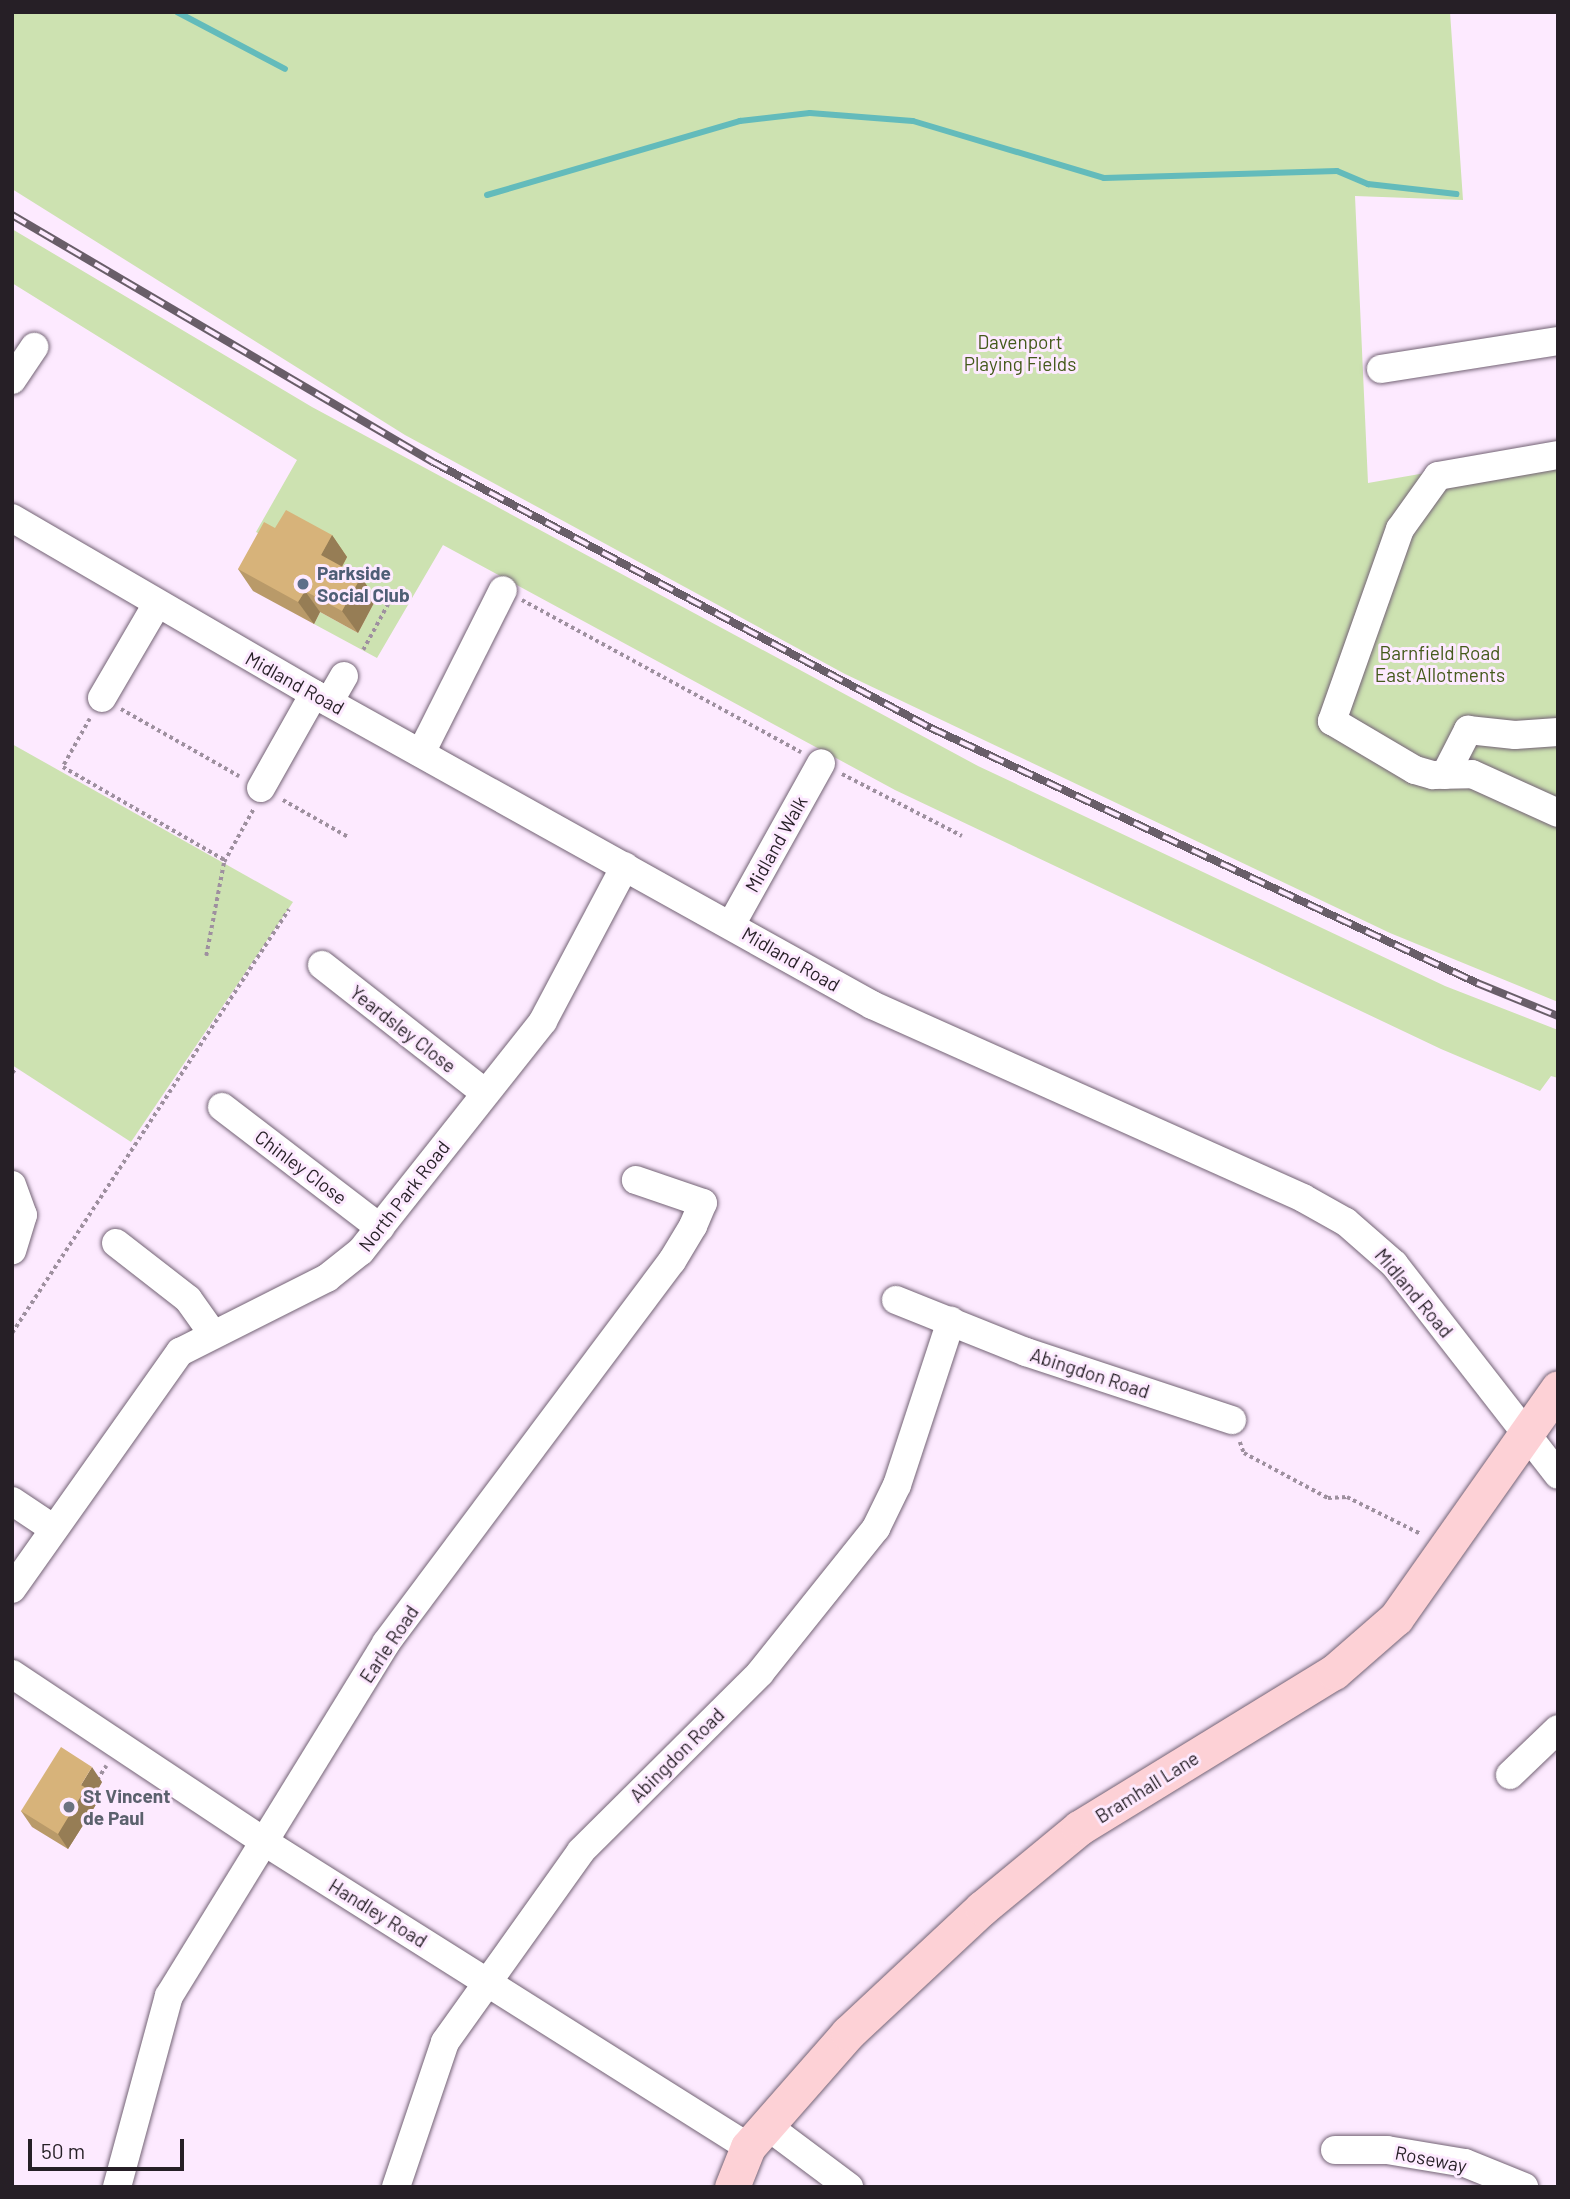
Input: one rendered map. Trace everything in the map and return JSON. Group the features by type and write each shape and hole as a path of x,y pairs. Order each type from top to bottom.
{"main road":[{"name":"Bramhall Lane","path":"732,2187 757,2136 848,2033 982,1908 1079,1828 1334,1672 1396,1618 1449,1548 1558,1388"}],"street":[{"path":"1381,369 1558,341"},
{"path":"12,380 34,347"},
{"path":"1558,455 1438,476 1400,529 1332,721 1415,770 1445,775 1472,774 1558,813"},
{"name":"Midland Road","path":"12,518 322,698 872,1005 1303,1198 1346,1222 1394,1264 1558,1475"},
{"path":"421,753 503,590"},
{"path":"102,698 157,604"},
{"path":"263,789 322,698 344,676"},
{"path":"1445,775 1468,730 1515,735 1558,732"},
{"name":"Midland Walk","path":"731,925 821,763"},
{"name":"North Park Road","path":"12,1589 180,1352 348,1265 380,1228 543,1021 625,866"},
{"name":"Yeardsley Close","path":"322,965 485,1093"},
{"name":"Chinley Close","path":"222,1107 380,1228"},
{"name":"Earle Road","path":"117,2187 169,1996 386,1643 672,1261 693,1226 702,1203 636,1180"},
{"path":"12,1185 23,1216 12,1250"},
{"path":"116,1243 188,1299 213,1334"},
{"name":"Abingdon Road","path":"896,1300 1026,1352 1232,1420"},
{"name":"Abingdon Road","path":"396,2187 445,2042 581,1851 760,1673 869,1537 897,1485 951,1321"},
{"path":"12,1501 54,1529"},
{"name":"Handley Road","path":"12,1674 94,1717 120,1745 486,1982 849,2187"},
{"path":"1510,1775 1558,1730"},
{"name":"Roseway","path":"1335,2150 1387,2150 1465,2163 1524,2187"}],"path":[{"path":"503,590 821,763 962,836"},
{"path":"363,650 388,604"},
{"path":"225,860 63,768 102,698 348,837"},
{"path":"206,956 225,860 263,789"},
{"path":"12,1333 184,1065 289,909"},
{"path":"12,1073 16,1068"},
{"path":"1232,1420 1244,1453 1328,1498 1347,1497 1449,1548"},
{"path":"93,1786 120,1745"}],"green space":[{"name":"Davenport Playing Fields","path":"12,12 1450,12 1463,200 1355,196 1368,483 1558,450 1558,1002 1390,933 845,674 405,435 12,189"},
{"path":"12,229 312,407 978,766 1445,986 1558,1030 1558,1078 1551,1076 1540,1091 1441,1049 895,790 443,545 377,658 314,624 320,612 358,633 376,599 256,532 297,460 12,283"},
{"path":"12,744 293,902 131,1142 12,1065"}],"building":[{"name":"Parkside Social Club","path":"286,510 332,535 321,555 361,577 342,611 305,591 298,602 238,569 264,522 275,528"},
{"path":"61,1747 92,1767 81,1785 86,1788 58,1834 21,1811"}],"waterway":[{"path":"177,12 285,69"},
{"path":"487,195 740,121 810,113 913,121 1104,178 1337,171 1368,184 1456,194"}],"railway":[{"path":"12,215 433,462 931,728 1477,983 1558,1016"}],"place":[{"name":"Parkside Social Club","path":"303,584"},
{"name":"St Vincent de Paul","path":"69,1807"}],"park label":[{"name":"Barnfield Road East Allotments","path":"1440,664"}]}
